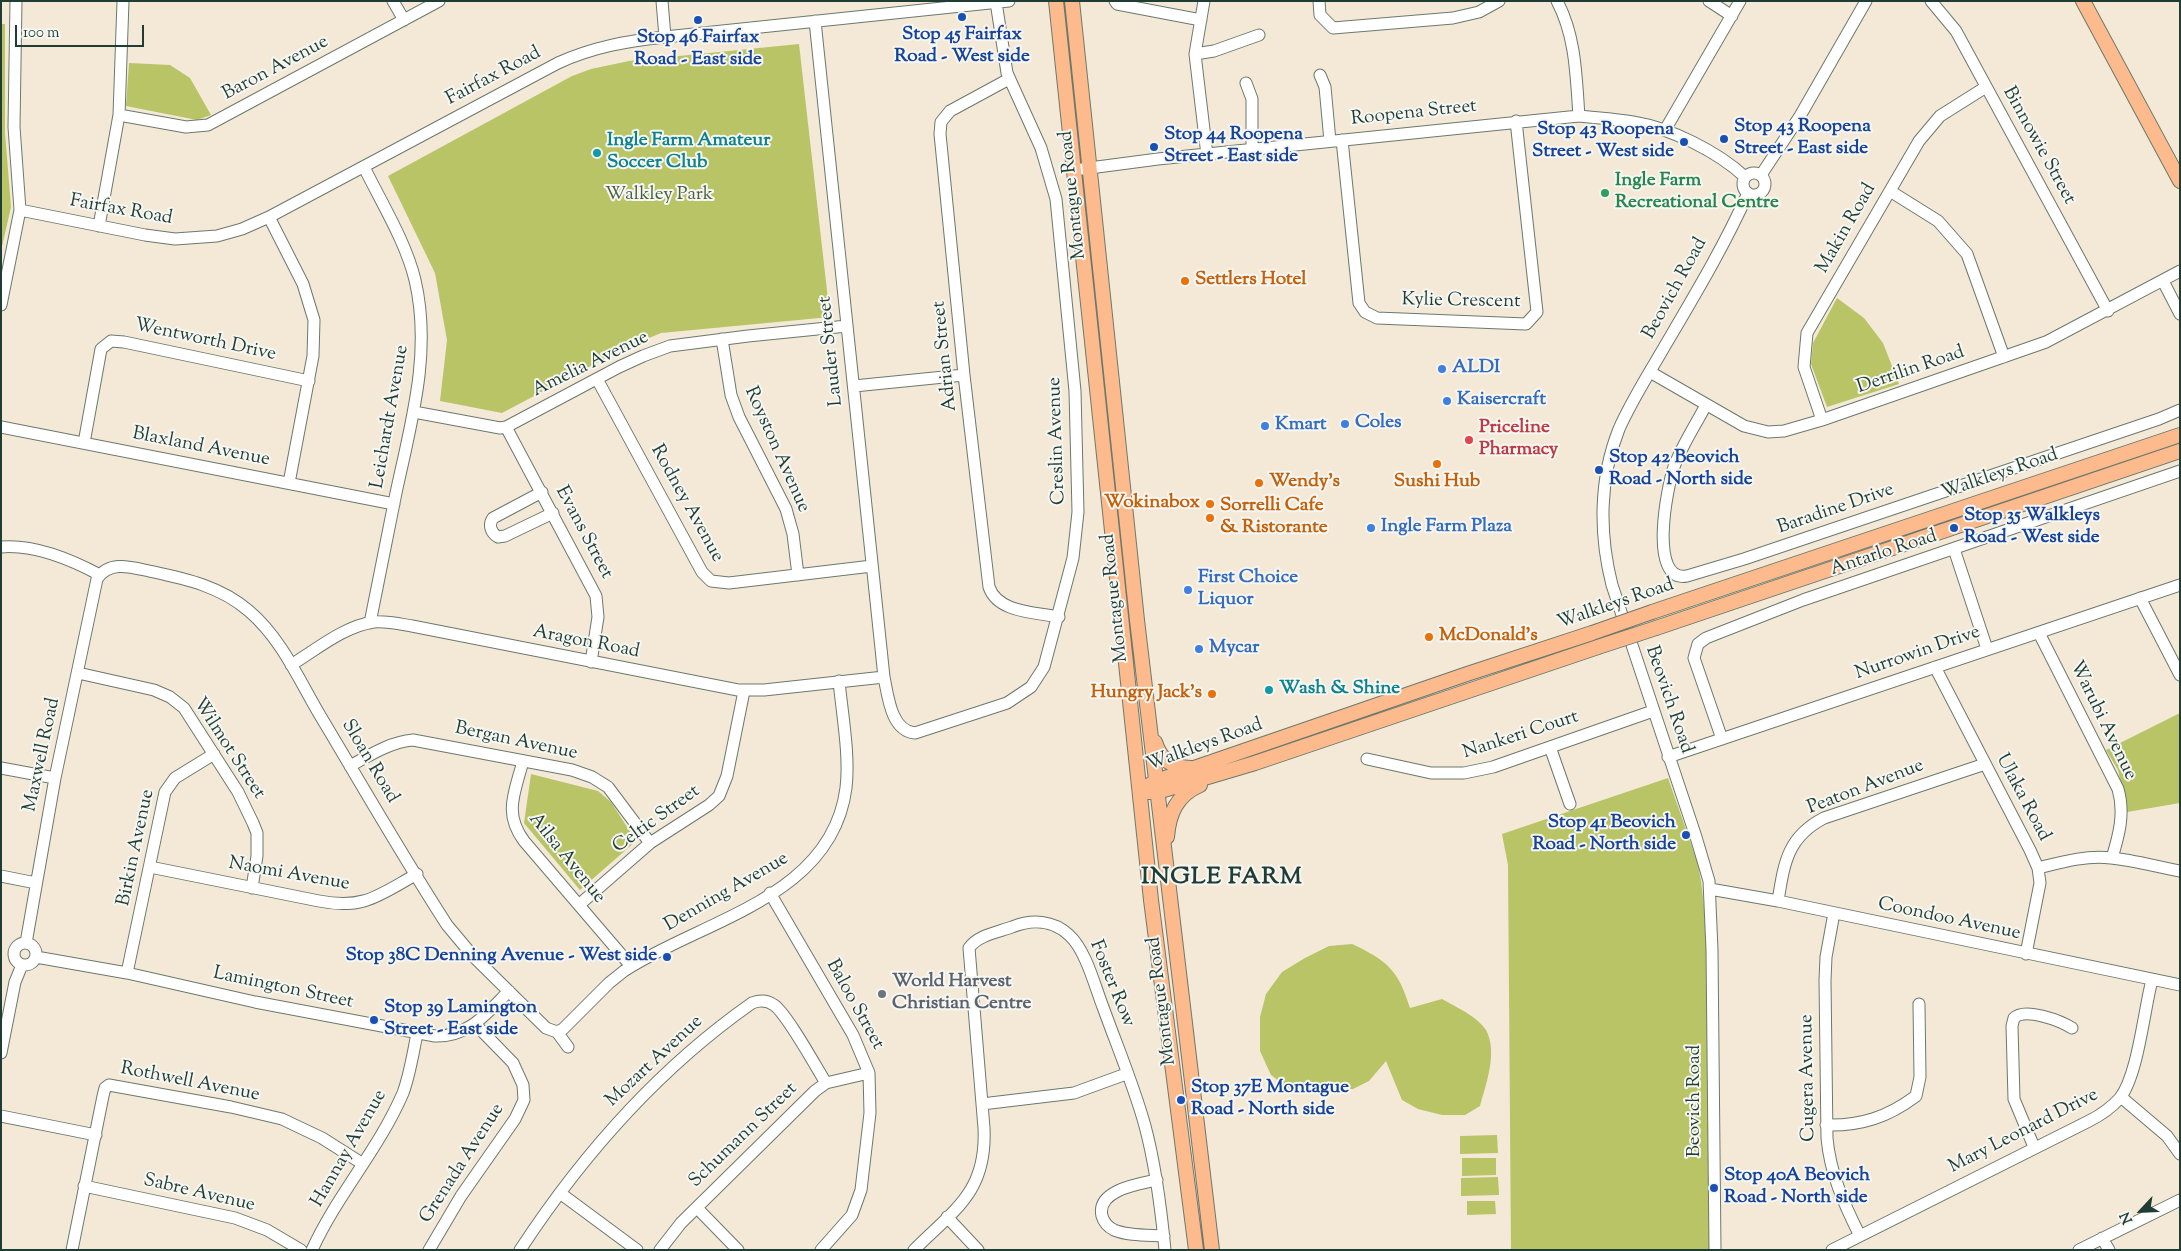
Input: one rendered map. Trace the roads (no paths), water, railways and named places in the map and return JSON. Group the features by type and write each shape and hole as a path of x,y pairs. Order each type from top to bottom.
{"main road":[{"name":"Montague Road","path":"1056,1 1140,792 1196,1250"},
{"name":"Montague Road","path":"1072,1 1148,718 1212,1250"},
{"path":"2084,1 2180,181"},
{"name":"Walkleys Road","path":"1156,787 1193,768 2180,434"},
{"name":"Walkleys Road","path":"1140,792 1223,773 2180,451"},
{"path":"1148,718 1161,756 1174,766 1193,768"},
{"path":"1164,859 1168,826 1176,804 1190,790 1223,773"}],"street":[{"path":"1,306 20,210 14,127 16,1"},
{"path":"99,226 119,115 123,1"},
{"path":"393,1 404,20"},
{"name":"Baron Avenue","path":"119,115 186,127 208,125 439,1"},
{"path":"662,1 665,37"},
{"name":"Fairfax Road","path":"20,210 157,237 194,239 234,232 269,217 571,57 610,44 815,21 924,6 1009,1"},
{"path":"1115,1 1117,4 1201,20"},
{"path":"1204,1 1195,54 1207,154"},
{"path":"1319,1 1320,15 1333,28 1453,18 1479,12 1499,1"},
{"path":"1557,1 1566,17 1574,47 1579,116"},
{"path":"1709,1 1732,16"},
{"path":"1665,130 1740,1"},
{"path":"1761,175 1800,116 1866,1"},
{"name":"Binnowie Street","path":"1931,1 1956,31 2108,311"},
{"name":"Creslin Avenue","path":"884,676 893,713 899,724 907,731 919,733 1015,700 1035,682 1044,667 1073,558 1078,512 1074,383 1053,185 1041,148 1009,79 1004,63 996,2"},
{"name":"Lauder Street","path":"815,21 884,676"},
{"path":"1195,54 1214,51 1259,35"},
{"name":"Kylie Crescent","path":"1320,75 1325,87 1336,140 1359,303 1365,312 1378,318 1526,324 1537,312 1516,121"},
{"name":"Adrian Street","path":"1009,79 950,111 944,117 940,128 964,374 990,591 996,600 1007,607 1058,617"},
{"path":"1246,83 1252,99 1252,150"},
{"name":"Makin Road","path":"1822,420 1804,367 1807,334 1918,141 1940,116 1986,87"},
{"name":"Roopena Street","path":"1074,170 1336,140 1579,116 1634,122 1665,130 1687,139 1720,158 1745,177"},
{"name":"Leichardt Avenue","path":"364,167 403,249 414,278 418,295 422,355 414,412 370,623"},
{"path":"1753,172 1761,175 1766,184 1762,192 1755,195 1748,193 1743,185 1745,177 1753,172"},
{"path":"1890,191 1938,221 1968,254 2004,357"},
{"name":"Beovich Road","path":"1715,1250 1710,889 1701,850 1668,757 1612,585 1604,544 1603,518 1607,474 1619,429 1707,273 1748,193"},
{"path":"269,217 303,284 313,311 315,344 289,483"},
{"name":"Derrilin Road","path":"1650,372 1744,426 1760,431 1784,431 1822,420 2046,342 2108,311 2180,271"},
{"path":"2162,281 2180,314"},
{"name":"Amelia Avenue","path":"506,427 657,350 684,343 847,326"},
{"name":"Royston Avenue","path":"722,339 730,395 739,417 786,509 793,534 798,574"},
{"name":"Wentworth Drive","path":"84,443 102,349 111,341 124,342 308,381"},
{"path":"854,386 964,374"},
{"name":"Rodney Avenue","path":"597,379 707,578 723,584 872,566"},
{"name":"Baradine Drive","path":"1706,405 1674,466 1664,505 1663,541 1666,560 1671,572 1682,577 1800,540 2159,419 2180,410"},
{"path":"414,412 496,428 506,427"},
{"name":"Blaxland Avenue","path":"1,427 394,504"},
{"name":"Evans Street","path":"506,427 542,492 597,600 598,617 590,662"},
{"name":"Antarlo Road","path":"1722,739 1694,658 1696,648 1702,640 1778,609 2180,471"},
{"path":"542,492 493,518 490,526 493,533 498,537 505,536 553,513"},
{"path":"1,547 64,557 100,575"},
{"path":"1954,550 1987,649"},
{"name":"Sloan Road","path":"100,575 114,567 125,566 190,580 212,588 251,613 268,632 291,665 350,766 455,936 546,1028 557,1032 568,1047"},
{"name":"Maxwell Road","path":"26,943 55,778 94,592 100,575"},
{"name":"Nurrowin Drive","path":"1668,757 2180,585"},
{"path":"2140,598 2180,675"},
{"name":"Aragon Road","path":"291,665 346,632 370,623 392,622 744,691 884,676"},
{"name":"Warubi Avenue","path":"2039,633 2118,789 2121,805 2121,822 2112,858"},
{"name":"Ulaka Road","path":"1934,667 2038,868 2039,891 2026,954"},
{"name":"Wilmot Street","path":"78,673 143,687 170,697 178,702 190,715 249,812 256,833 258,856 252,888"},
{"name":"Denning Avenue","path":"557,1032 563,1029 608,983 631,966 719,922 770,893 795,877 816,858 825,846 840,816 846,776 839,681"},
{"name":"Celtic Street","path":"580,904 650,843 710,805 721,792 730,764 744,691"},
{"name":"Nankeri Court","path":"1367,759 1431,773 1459,774 1493,766 1653,711"},
{"name":"Bergan Avenue","path":"350,766 385,747 413,740 572,770 601,782 620,802 650,843"},
{"path":"1550,747 1570,804"},
{"name":"Birkin Avenue","path":"127,973 163,799 168,786 175,778 214,754"},
{"name":"Ailsa Avenue","path":"522,761 513,803 512,822 524,841 580,904 631,966"},
{"name":"Peaton Avenue","path":"1778,902 1782,875 1790,850 1798,836 1809,827 1824,818 1984,764"},
{"path":"1,768 55,778"},
{"path":"2038,868 2076,859 2112,858 2180,872"},
{"name":"Naomi Avenue","path":"150,867 336,904 354,904 379,895 417,874"},
{"path":"1,876 36,883"},
{"name":"Coondoo Avenue","path":"1710,889 2180,985"},
{"name":"Baloo Street","path":"770,893 853,1035 869,1073 870,1113 861,1190 852,1215 823,1249"},
{"name":"Cugera Avenue","path":"1834,913 1826,956 1825,980 1826,1125 1828,1150 1832,1173 1860,1236"},
{"name":"Foster Row","path":"914,1250 969,1193 980,1174 985,1146 969,948 979,939 1022,923 1035,921 1048,923 1062,930 1075,941 1093,981 1145,1126 1157,1180 1165,1250"},
{"path":"26,943 34,948 36,957 31,964 22,965 16,961 14,953 18,946 26,943"},
{"name":"Lamington Street","path":"36,957 127,973 255,1002 417,1034 451,1035 475,1024 509,991"},
{"path":"1,1053 16,982 22,965"},
{"name":"Mary Leonard Drive","path":"1832,1250 2098,1116 2110,1108 2120,1097 2132,1072 2152,980"},
{"name":"Mozart Avenue","path":"520,1250 560,1193 601,1140 634,1102 698,1043 758,1000 772,1003 780,1010 826,1083"},
{"path":"1826,1125 1849,1125 1868,1121 1916,1096 1920,1078 1919,1004"},
{"path":"2034,1147 2014,1099 2012,1026 2014,1018 2023,1013 2054,1019 2072,1028"},
{"name":"Grenada Avenue","path":"429,1250 461,1196 519,1112 524,1100 523,1085 513,1063 475,1024"},
{"name":"Hannay Avenue","path":"312,1250 324,1226 393,1115 404,1091 417,1034"},
{"name":"Schumann Street","path":"660,1250 672,1233 826,1083 869,1073"},
{"path":"982,1104 1074,1093 1126,1074"},
{"name":"Rothwell Avenue","path":"72,1250 105,1088 114,1085 282,1119 322,1138 363,1164"},
{"path":"2120,1097 2176,1137 2180,1154"},
{"path":"1,1116 96,1136"},
{"path":"1157,1180 1111,1195 1104,1202 1102,1214 1106,1224 1116,1231 1164,1236"},
{"name":"Sabre Avenue","path":"84,1186 235,1218 268,1230 301,1250"},
{"path":"560,1193 637,1250"},
{"path":"2079,1250 2180,1200"},
{"path":"697,1208 738,1250"},
{"path":"947,1217 978,1250"},
{"path":"2102,1238 2108,1250"}],"place":[{"name":"Stop 45 Fairfax Road - West side","path":"962,17"},
{"name":"Stop 46 Fairfax Road - East side","path":"698,20"},
{"name":"Stop 43 Roopena Street - East side","path":"1724,139"},
{"name":"Stop 43 Roopena Street - West side","path":"1684,142"},
{"name":"Stop 44 Roopena Street - East side","path":"1154,147"},
{"name":"Ingle Farm Amateur Soccer Club","path":"597,153"},
{"name":"Ingle Farm Recreational Centre","path":"1605,193"},
{"name":"Settlers Hotel","path":"1185,281"},
{"name":"ALDI","path":"1442,369"},
{"name":"Kaisercraft","path":"1447,401"},
{"name":"Coles","path":"1345,424"},
{"name":"Kmart","path":"1265,426"},
{"name":"Priceline Pharmacy","path":"1469,440"},
{"name":"Sushi Hub","path":"1437,464"},
{"name":"Stop 42 Beovich Road - North side","path":"1599,470"},
{"name":"Wendy's","path":"1259,483"},
{"name":"Wokinabox","path":"1210,504"},
{"name":"Sorrelli Cafe & Ristorante","path":"1210,518"},
{"name":"Ingle Farm Plaza","path":"1371,528"},
{"name":"Stop 35 Walkleys Road - West side","path":"1954,528"},
{"name":"First Choice Liquor","path":"1188,590"},
{"name":"McDonald's","path":"1429,637"},
{"name":"Mycar","path":"1199,649"},
{"name":"Wash & Shine","path":"1269,690"},
{"name":"Hungry Jack's","path":"1212,694"},
{"name":"Stop 41 Beovich Road - North side","path":"1686,835"},
{"name":"Stop 38C Denning Avenue - West side","path":"667,957"},
{"name":"World Harvest Christian Centre","path":"882,994"},
{"name":"Stop 39 Lamington Street - East side","path":"374,1020"},
{"name":"Stop 37E Montague Road - North side","path":"1181,1100"},
{"name":"Stop 40A Beovich Road - North side","path":"1714,1188"}],"district":[{"name":"INGLE FARM","path":"1222,879"}],"park label":[{"name":"Walkley Park","path":"659,196"}]}
